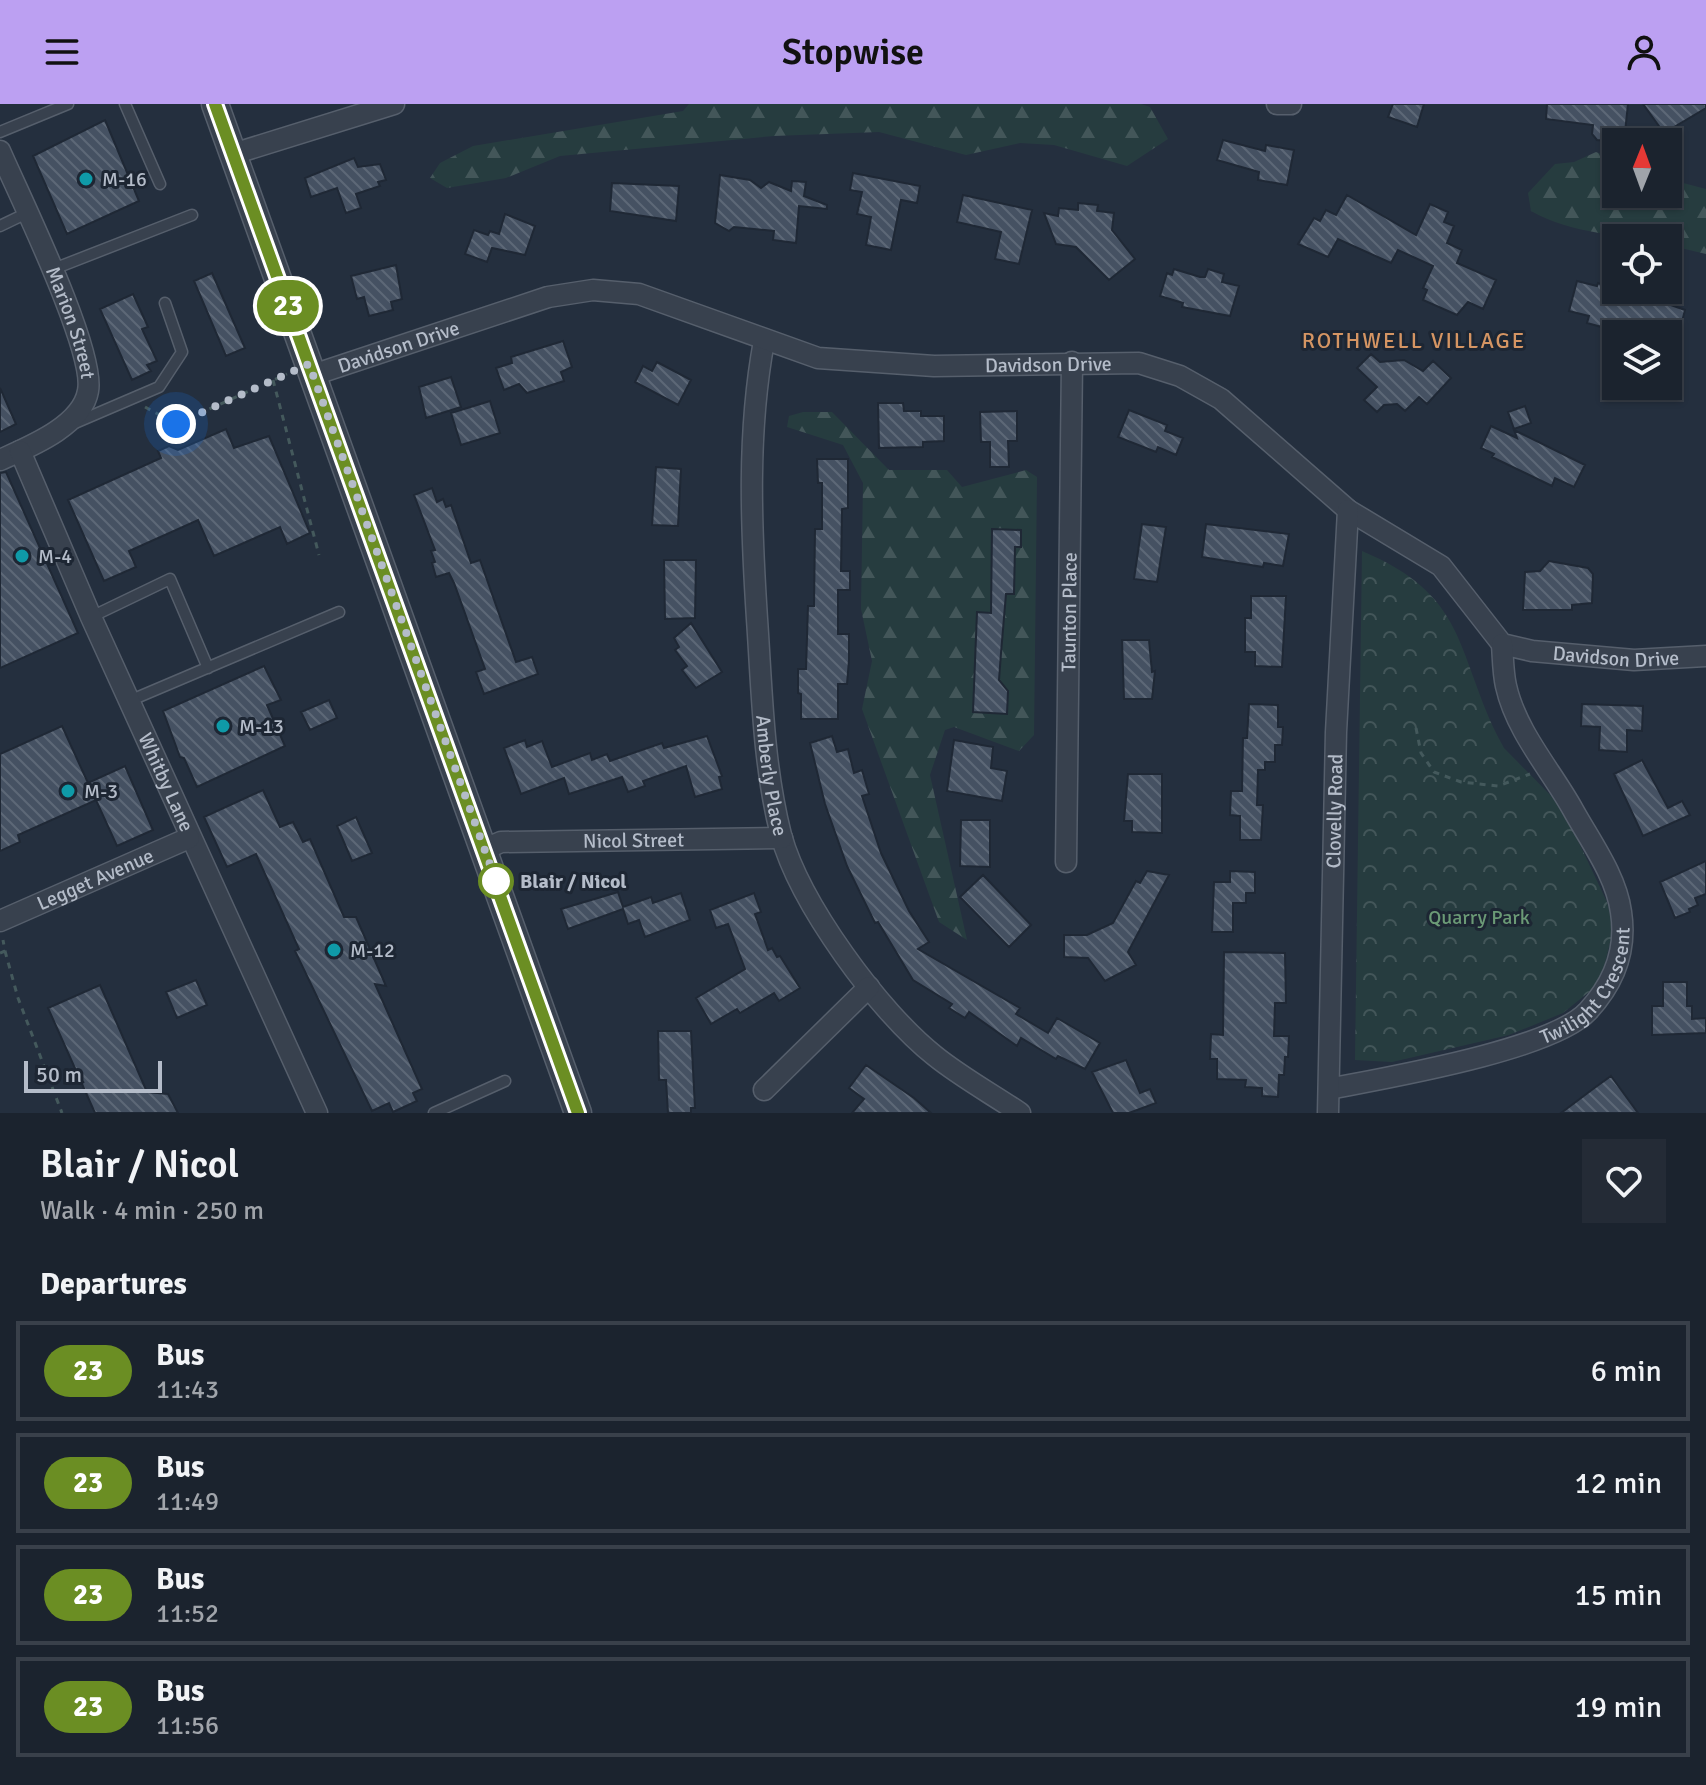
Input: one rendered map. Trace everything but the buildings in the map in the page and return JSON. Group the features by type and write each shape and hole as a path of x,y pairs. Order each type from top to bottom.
{"street":[{"path":"215,104 578,1113"},
{"path":"233,154 394,104"},
{"path":"1277,104 1291,104"},
{"name":"Marion Street","path":"0,151 84,350 89,392 65,427 0,460"},
{"name":"Davidson Drive","path":"311,370 548,297 593,290 639,294 818,358 934,366 1139,363 1180,376 1221,399 1348,510 1441,566 1502,644 1532,651 1634,660 1706,656"},
{"name":"Amberly Place","path":"764,341 758,375 750,507 767,766 782,838 824,928 869,987 934,1055 1020,1113"},
{"name":"Taunton Place","path":"1066,862 1072,362"},
{"name":"Whitby Lane","path":"20,451 189,838 317,1113"},
{"name":"Clovelly Road","path":"1328,1113 1336,732 1348,510"},
{"name":"Twilight Crescent","path":"1329,1089 1533,1042 1586,1014 1616,974 1622,948 1621,912 1611,878 1548,767 1519,723 1506,687 1502,644"},
{"name":"Legget Avenue","path":"0,921 189,838"},
{"name":"Nicol Street","path":"485,849 501,842 782,838"},
{"path":"764,1090 869,987"}],"lane":[{"path":"0,132 68,104"},
{"path":"125,104 160,184"},
{"path":"0,226 27,213"},
{"path":"51,270 192,215"},
{"path":"65,427 159,387 182,352 165,303"},
{"path":"91,617 170,579 208,668"},
{"path":"129,701 339,612"},
{"path":"434,1113 505,1081"}],"path":[{"path":"142,405 176,424 273,380 311,370"},
{"path":"273,380 319,555"},
{"path":"1416,728 1421,753 1434,772 1461,782 1498,786 1548,767"},
{"path":"5,951 18,998 62,1113"}],"green space":[{"path":"689,104 1141,104 1150,107 1168,139 1127,166 1054,145 1020,143 966,155 879,132 774,136 560,156 506,178 447,188 430,178 440,163 473,146 683,111"},
{"path":"1596,152 1602,154 1602,208 1682,208 1682,183 1706,189 1706,254 1682,248 1682,224 1602,224 1602,233 1563,224 1531,211 1528,193 1555,164 1574,162"},
{"path":"803,412 832,412 889,470 947,470 962,487 1026,470 1037,477 1034,735 1019,751 954,727 945,730 930,775 967,940 939,922 862,709 872,661 861,609 863,483 843,445 787,427 789,416"},
{"name":"Quarry Park","path":"1362,551 1396,568 1421,586 1439,605 1453,626 1483,704 1504,748 1562,807 1607,902 1614,927 1600,983 1563,1013 1509,1035 1392,1062 1355,1060"}],"bus line":[{"name":"23","path":"215,104 578,1113"}],"place":[{"name":"M-16","path":"86,179"},
{"name":"M-4","path":"22,556"},
{"name":"M-13","path":"223,726"},
{"name":"M-3","path":"68,791"},
{"name":"Blair / Nicol","path":"496,881"},
{"name":"M-12","path":"334,950"}],"district":[{"name":"ROTHWELL VILLAGE","path":"1414,340"}],"route":[{"path":"176,424 309,364 496,881"}]}
